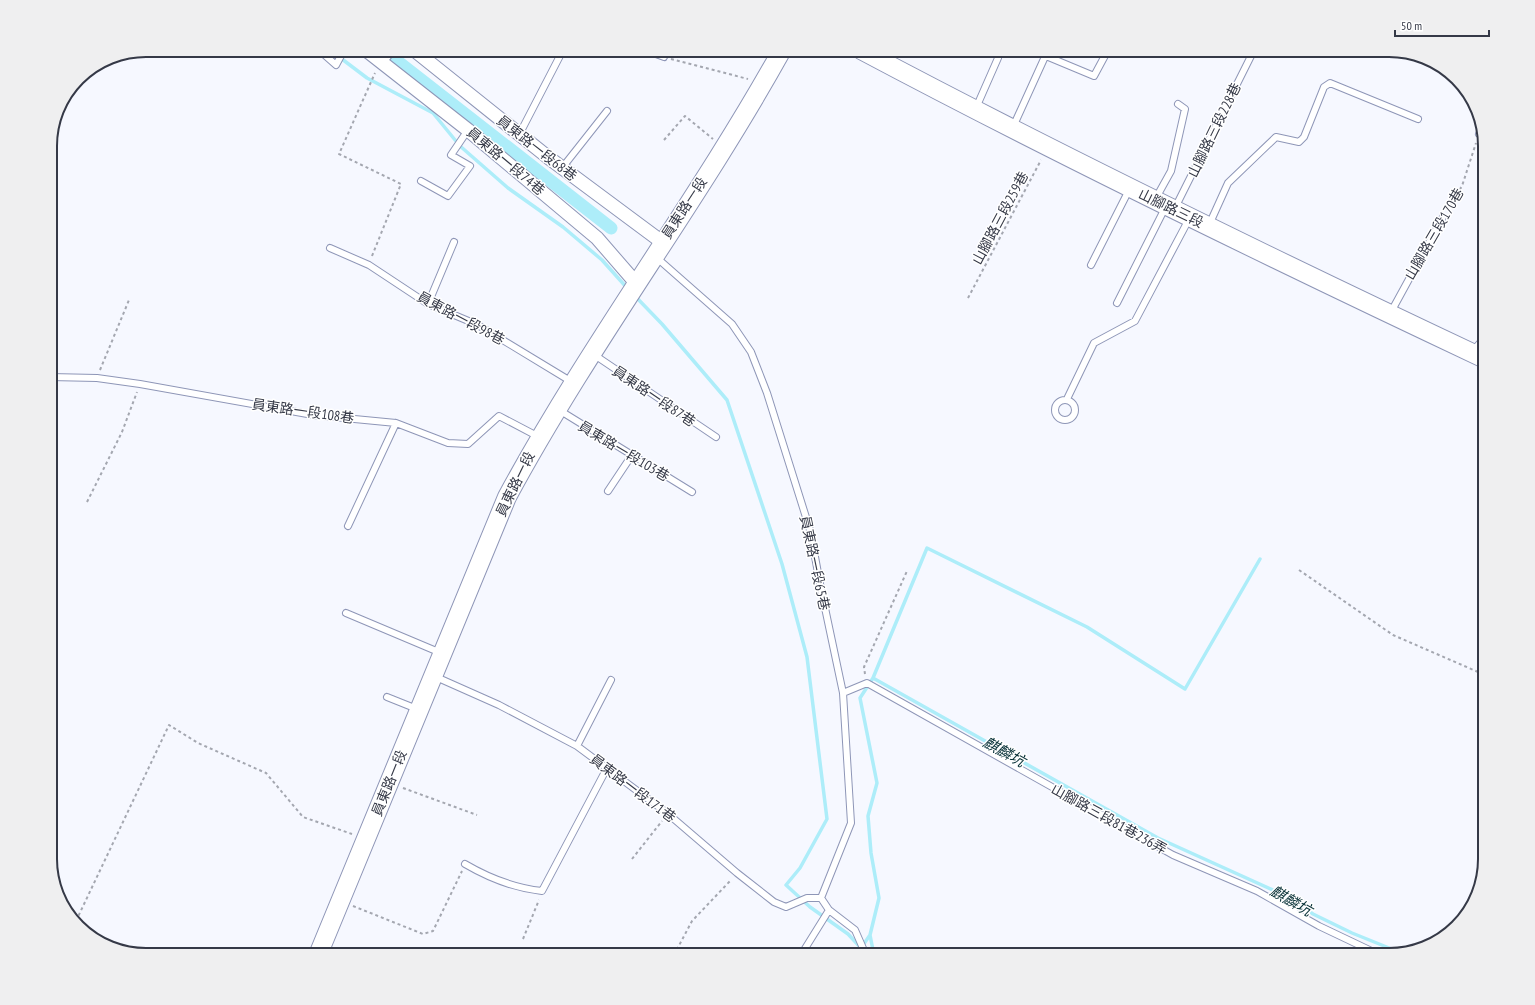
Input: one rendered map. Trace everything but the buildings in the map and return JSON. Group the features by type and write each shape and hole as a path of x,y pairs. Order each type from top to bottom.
{"main road":[{"name":"員東路一段","path":"321,948 507,497 539,437 761,88 778,57"},
{"name":"山腳路三段","path":"874,57 974,110 1130,188 1478,356"}],"street":[{"name":"員東路一段74巷","path":"375,57 468,130 597,238 636,283"},
{"name":"員東路一段68巷","path":"423,57 562,168 658,249"}],"lane":[{"path":"327,57 336,65 340,57"},
{"path":"383,63 388,57"},
{"path":"519,135 559,57"},
{"path":"1012,129 1045,57"},
{"path":"1055,57 1094,76 1104,57"},
{"name":"山腳路三段228巷","path":"1171,208 1250,57"},
{"path":"974,110 998,58"},
{"path":"1209,226 1228,183 1276,137 1298,142 1304,137 1324,87 1330,83 1418,119"},
{"path":"1067,399 1094,343 1135,321 1171,208 1171,171 1185,109 1178,104"},
{"path":"562,168 607,111"},
{"path":"421,182 448,196 470,166 451,155 468,130"},
{"path":"1091,265 1130,188"},
{"path":"1117,303 1171,208"},
{"name":"山腳路三段170巷","path":"1389,314 1443,217"},
{"path":"428,304 454,242"},
{"name":"員東路一段98巷","path":"330,248 369,265 428,304 478,325 574,383"},
{"name":"員東路一段65巷","path":"658,249 732,324 751,352 767,392 810,530 820,589 843,693 851,823 820,898"},
{"name":"員東路一段87巷","path":"592,354 716,437"},
{"name":"員東路一段108巷","path":"57,377 97,378 140,384 313,415 396,423 448,443 468,444 499,416 539,437"},
{"name":"員東路一段103巷","path":"557,409 692,492"},
{"path":"348,526 396,423"},
{"path":"608,491 632,455"},
{"path":"346,613 442,654"},
{"name":"員東路一段171巷","path":"433,675 499,705 577,746 668,813 737,873 774,902 786,907 807,898 820,898"},
{"path":"577,746 611,680"},
{"path":"843,693 867,683"},
{"name":"山腳路三段81巷236弄","path":"867,683 1173,855 1257,891 1319,926 1365,948"},
{"path":"387,697 419,709"},
{"path":"465,864 482,874 522,889 542,891 607,768"},
{"path":"820,898 829,910 855,930 863,948"},
{"path":"805,948 829,910"}],"path":[{"path":"664,58 747,79 761,88"},
{"path":"369,265 401,184 339,154 375,73 383,63"},
{"path":"664,140 685,116 723,148"},
{"name":"山腳路三段170巷","path":"1443,217 1462,186 1477,140"},
{"name":"山腳路三段259巷","path":"968,298 1021,201 1048,146"},
{"path":"97,378 129,300"},
{"path":"88,502 122,432 140,384"},
{"path":"1299,570 1393,635 1478,672"},
{"path":"867,683 864,667 907,571"},
{"path":"78,917 169,725 198,743 266,773 303,817 366,839"},
{"path":"389,783 477,815"},
{"path":"632,859 668,813"},
{"path":"341,901 423,934 433,931 465,864"},
{"path":"678,948 692,922 737,873"},
{"path":"523,940 542,891"}],"waterway":[{"path":"339,57 367,78 433,113 460,146 508,188 563,227 602,260 628,289"},
{"path":"392,57 611,228"},
{"path":"635,296 662,324 727,400 782,564 807,657 827,819 800,868 786,885 810,907 848,934 861,948"},
{"path":"873,678 927,548 1087,627 1185,689 1260,559"},
{"name":"麒麟坑","path":"861,948 870,935 879,898 871,853 868,816 877,783 860,698 873,678 1158,838 1284,895 1313,914 1352,933 1389,948"},
{"path":"870,935 873,948"}]}
